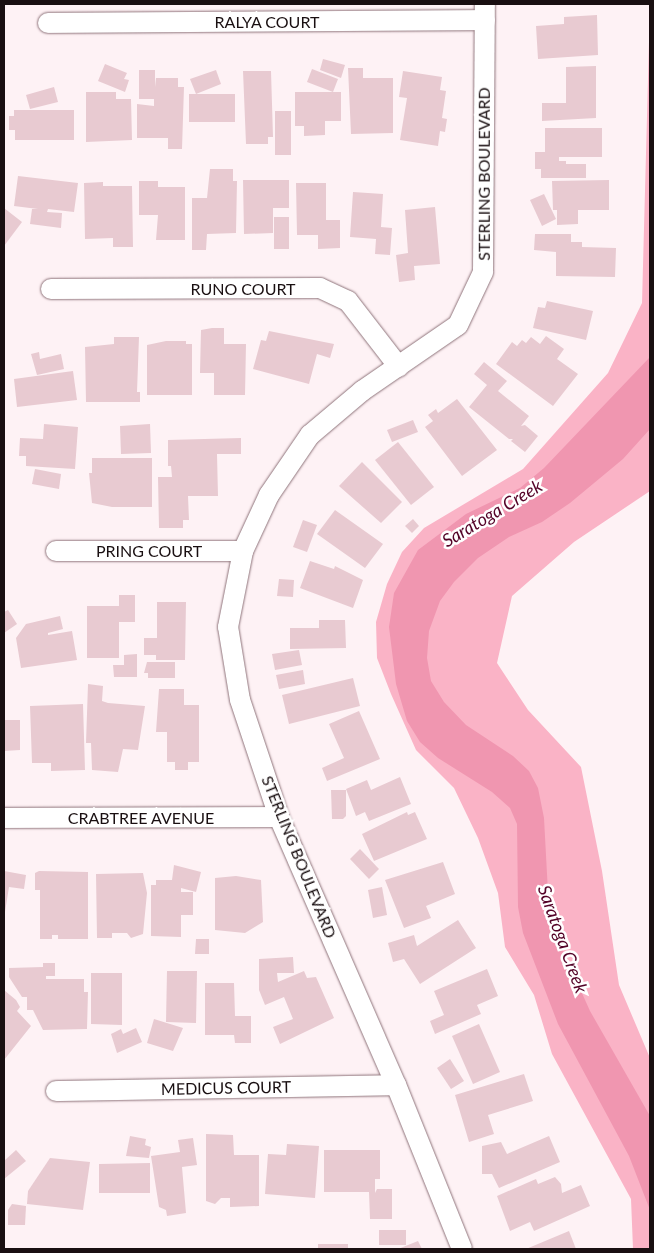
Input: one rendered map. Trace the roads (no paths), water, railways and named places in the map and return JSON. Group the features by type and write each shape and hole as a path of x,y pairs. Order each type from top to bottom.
{"street":[{"name":"RALYA COURT","path":"48,23 485,12"},
{"name":"STERLING BOULEVARD","path":"462,1249 396,1084 279,817 240,700 228,627 243,551 269,495 310,435 362,391 458,325 483,272 485,12"},
{"name":"RUNO COURT","path":"51,289 320,288 348,301 399,367"},
{"name":"PRING COURT","path":"56,551 243,551"},
{"name":"CRABTREE AVENUE","path":"4,818 279,817"},
{"name":"MEDICUS COURT","path":"56,1091 396,1084"}],"water":[{"name":"Saratoga Creek","path":"650,357 650,429 623,459 570,503 542,522 509,537 478,558 454,582 440,601 429,631 427,658 431,681 444,702 466,725 513,756 529,771 538,788 544,818 549,911 555,933 590,1011 650,1116 650,1210 629,1156 558,1024 523,933 518,907 517,824 510,808 492,792 438,758 420,742 407,721 396,684 389,627 394,593 418,550 466,514 520,488 544,468"}]}
